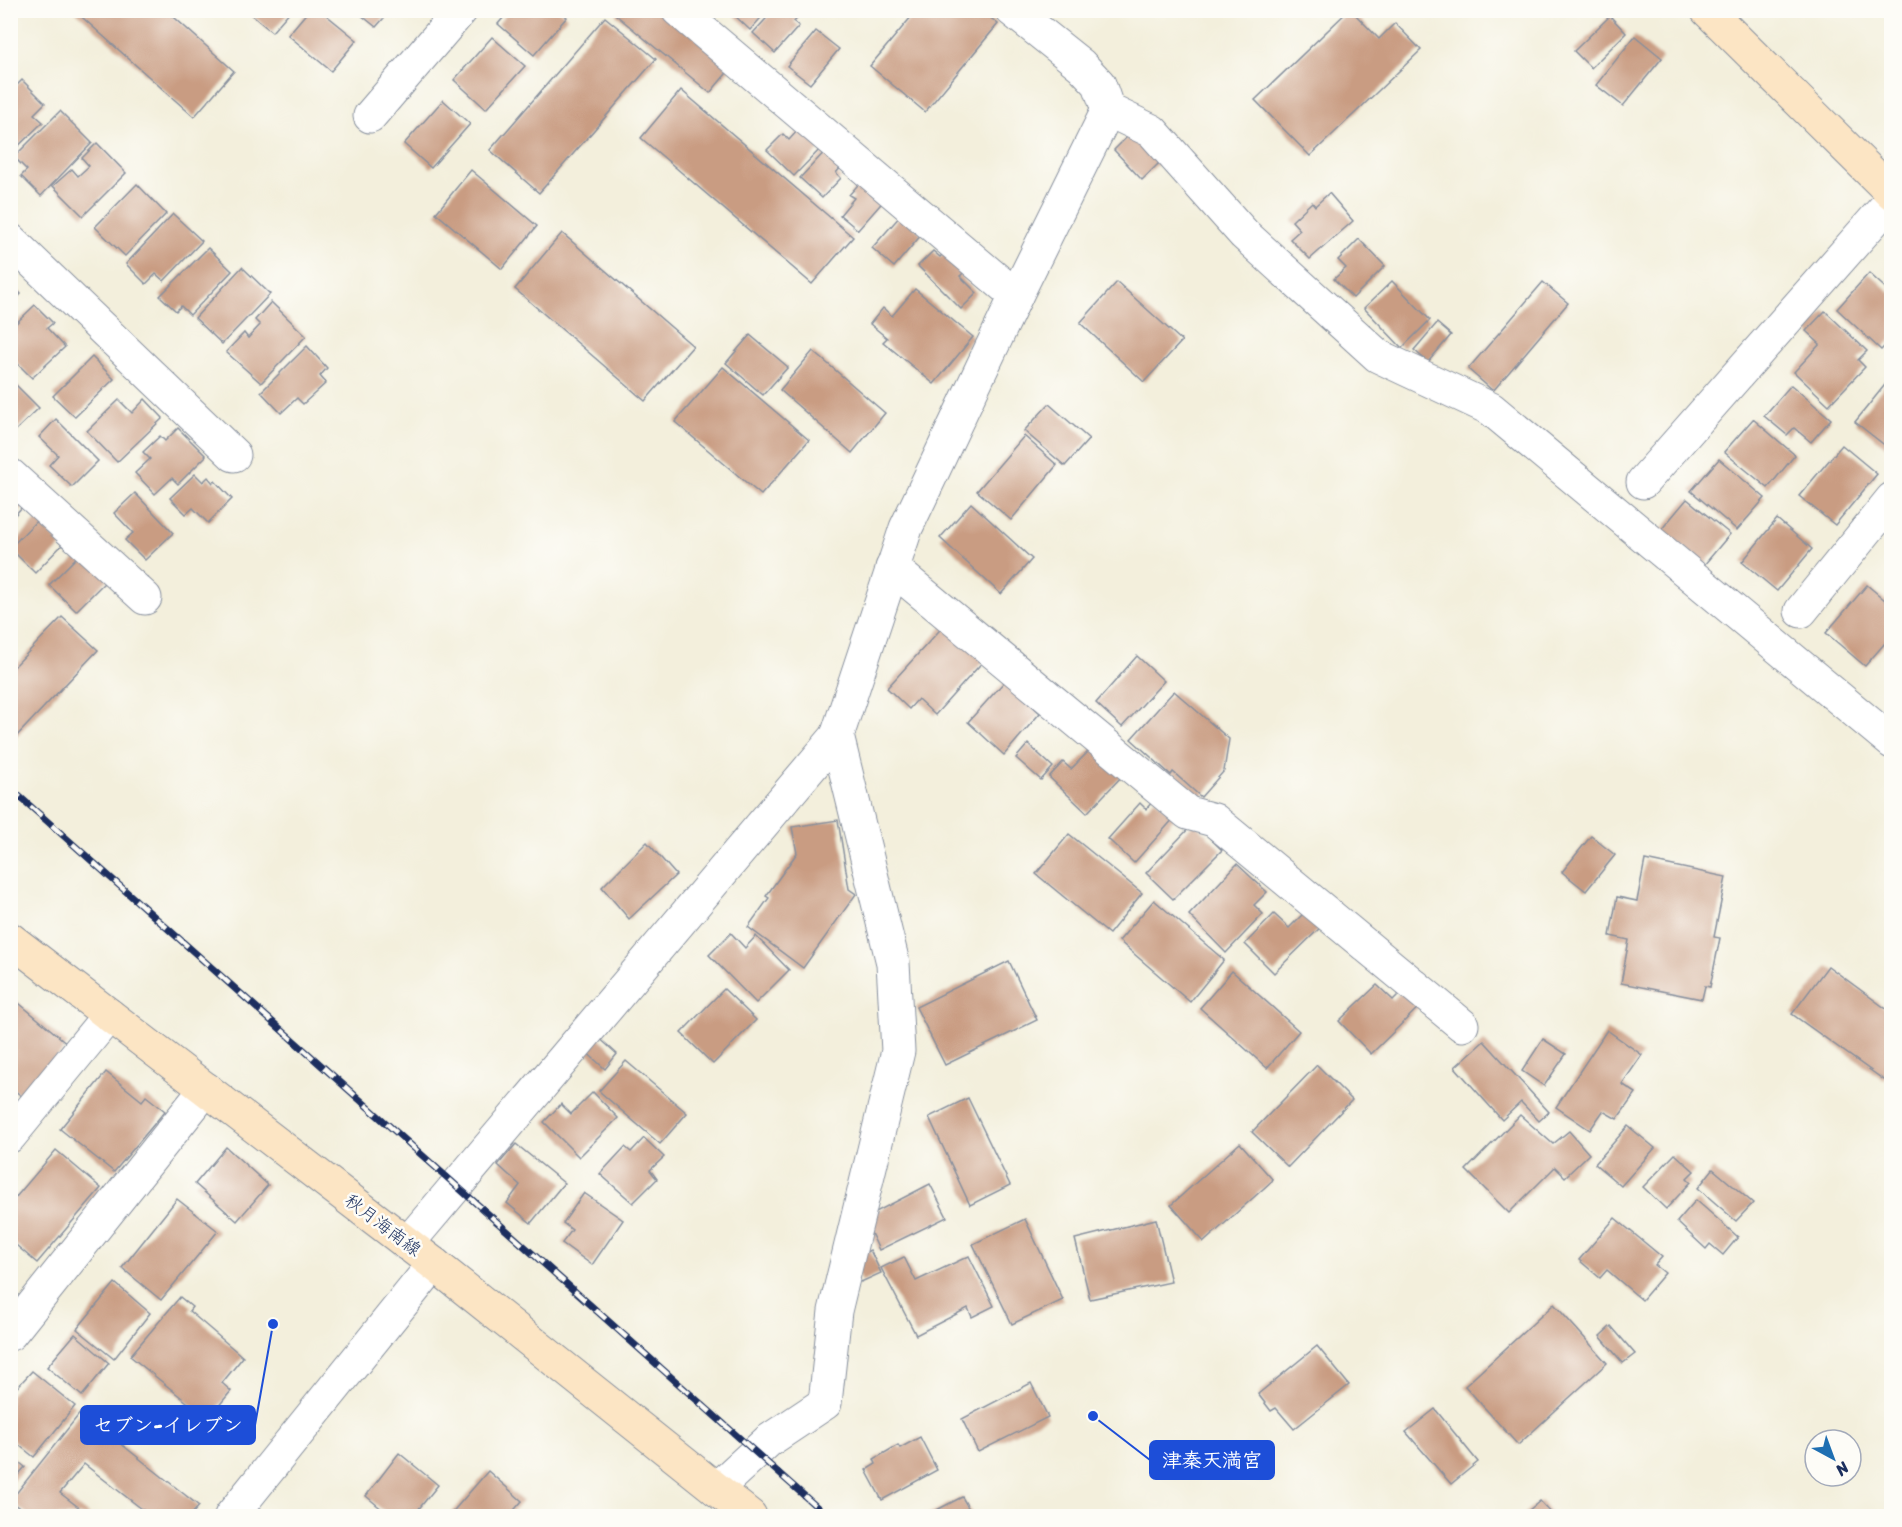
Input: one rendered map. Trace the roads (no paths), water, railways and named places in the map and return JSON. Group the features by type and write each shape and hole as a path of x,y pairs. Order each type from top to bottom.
{"main road":[{"path":"1707,10 1892,193"},
{"name":"秋月海南線","path":"10,939 434,1264 750,1516"}],"street":[{"path":"370,116 461,10"},
{"path":"678,10 1016,296"},
{"path":"1012,10 1081,65 1099,84 1108,110 1152,131 1244,234 1378,356 1491,409 1892,742"},
{"path":"407,1244 837,736 906,528 1016,296 1108,110"},
{"path":"1643,482 1892,200"},
{"path":"10,240 234,455"},
{"path":"10,475 145,598"},
{"path":"1801,612 1892,498"},
{"path":"892,568 1188,813 1214,820 1462,1025"},
{"path":"716,1489 768,1442 825,1403 835,1311 898,1051 893,963 837,736"},
{"path":"10,1136 109,1015"},
{"path":"10,1334 206,1089"},
{"path":"231,1516 434,1264"}],"railway":[{"path":"10,788 827,1516"}],"place":[{"name":"セブン-イレブン","path":"273,1324"},
{"name":"津秦天満宮","path":"1093,1416"}]}
